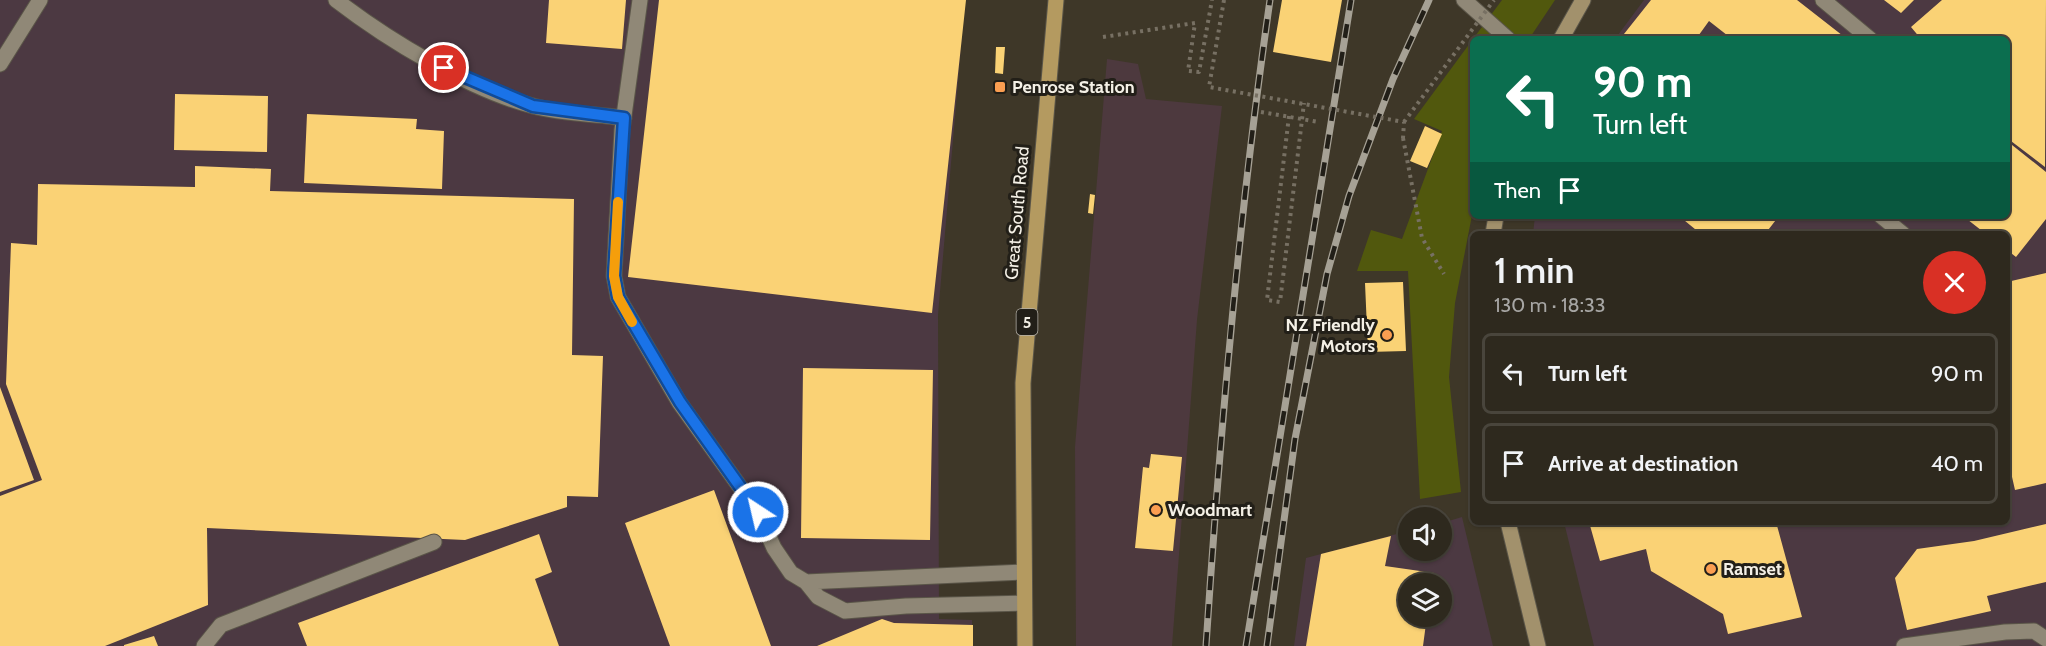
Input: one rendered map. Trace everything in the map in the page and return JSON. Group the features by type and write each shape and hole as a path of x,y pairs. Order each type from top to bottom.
{"main road":[{"name":"Great South Road","path":"1025,646 1023,383 1056,0"},
{"path":"1563,36 1583,0"},
{"path":"1509,525 1538,646"}],"lane":[{"path":"0,64 40,0"},
{"path":"336,0 411,51 478,84 533,106 624,118"},
{"path":"640,0 624,118 614,276 618,297 680,402 758,512 774,548 791,573 806,582 818,597 846,611 906,606 1024,603"},
{"path":"1464,0 1505,36"},
{"path":"1823,0 1866,36"},
{"path":"1885,219 1899,231"},
{"path":"204,646 221,625 434,542"},
{"path":"806,582 1023,572"},
{"path":"1904,646 2005,632 2034,631 2046,639"}],"path":[{"path":"1103,37 1195,23 1188,71 1198,72 1212,0"},
{"path":"1224,0 1209,87 1404,122"},
{"path":"1444,274 1422,238 1403,138 1404,122 1494,0"},
{"path":"1288,116 1268,300 1280,302 1304,103"},
{"path":"1261,112 1319,122"}],"shaded area":[{"path":"0,0 965,0 938,315 939,619 972,620 972,646 0,646"},
{"path":"1644,0 2046,0 2046,646 1594,646 1565,525 2010,525 2010,231 1533,231 1535,219 2010,219 2010,36 1617,36"},
{"path":"1107,59 1138,64 1146,99 1222,106 1197,320 1172,646 1076,646 1075,447"},
{"path":"1462,517 1493,646 1294,646 1306,558 1398,534 1398,561 1452,561 1452,520"}],"green space":[{"path":"1502,0 1555,0 1531,36 1475,36"},
{"path":"1470,43 1471,219 1455,303 1449,377 1461,492 1420,499 1408,271 1357,271 1371,230 1402,239 1442,131 1414,119"}],"building":[{"path":"549,0 626,0 622,49 546,43"},
{"path":"659,0 966,0 932,313 628,277"},
{"path":"1282,0 1342,0 1331,62 1273,52"},
{"path":"1651,0 1797,0 1843,36 1728,36 1709,21 1698,36 1622,36"},
{"path":"1884,0 1914,0 1901,13"},
{"path":"1942,0 2046,0 2045,167 2010,140 2010,36 1918,36 1911,27"},
{"path":"996,47 1005,47 1003,74 995,73"},
{"path":"175,94 268,96 267,152 174,150"},
{"path":"307,114 417,119 416,129 444,131 442,189 304,183"},
{"path":"1425,126 1442,134 1427,168 1410,161"},
{"path":"2010,143 2046,172 2046,219 2016,257 2010,252 2010,231 1982,231 1967,219 2010,219"},
{"path":"195,166 271,169 270,191 574,199 572,355 603,356 598,497 567,496 567,507 465,540 207,528 208,605 105,646 0,646 0,496 42,480 6,384 11,243 37,245 38,184 195,187"},
{"path":"1090,194 1095,195 1093,214 1088,213"},
{"path":"1683,219 1777,219 1767,231 1697,231"},
{"path":"2046,273 2046,483 2015,490 2010,468 2010,281"},
{"path":"1403,282 1406,351 1368,352 1365,283"},
{"path":"803,368 933,370 930,540 801,538"},
{"path":"0,387 34,480 0,492"},
{"path":"1151,454 1182,457 1173,551 1135,548 1143,467 1149,468"},
{"path":"714,490 771,646 670,646 625,523"},
{"path":"2046,524 2046,582 1987,596 1991,611 1907,630 1895,578 1917,549 1974,541"},
{"path":"1590,525 1777,525 1802,617 1728,634 1723,614 1651,571 1646,549 1600,561"},
{"path":"539,534 552,572 535,579 559,646 307,646 298,623"},
{"path":"1391,536 1385,566 1434,573 1398,573 1398,627 1426,627 1423,646 1306,646 1321,554"},
{"path":"882,619 894,623 973,625 973,646 817,646"},
{"path":"154,636 158,646 124,646 124,645"}],"railway":[{"path":"1206,646 1232,322 1249,161 1270,0"},
{"path":"1246,646 1351,0"},
{"path":"1267,646 1295,439 1327,274 1349,196 1393,79 1429,0"}],"slow traffic":[{"path":"618,202 614,276 618,297 632,322"}],"place":[{"name":"Penrose Station","path":"1000,87"},
{"name":"NZ Friendly Motors","path":"1387,335"},
{"name":"Woodmart","path":"1156,510"},
{"name":"Ramset","path":"1711,569"}],"route":[{"path":"444,68 533,106 624,118 614,276 618,297 680,402 758,512"}]}
